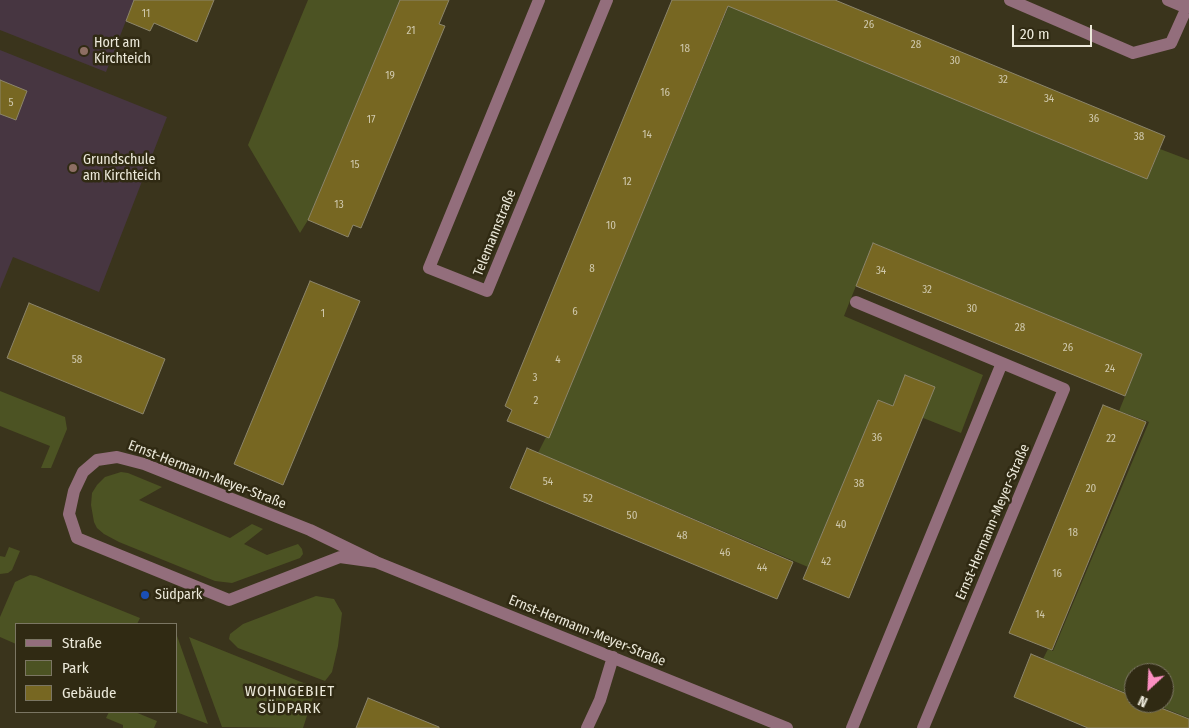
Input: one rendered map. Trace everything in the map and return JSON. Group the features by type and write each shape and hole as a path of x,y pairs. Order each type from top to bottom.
{"street":[{"name":"Telemannstraße","path":"539,0 429,268 487,291 607,0"},
{"path":"1010,0 1133,53 1171,43 1184,31 1188,6 1168,0"},
{"name":"Ernst-Hermann-Meyer-Straße","path":"856,302 1064,389 923,728"},
{"path":"852,728 1002,363"},
{"name":"Ernst-Hermann-Meyer-Straße","path":"376,562 340,556 229,600 77,538 69,514 74,491 83,472 97,460 117,457 144,464 286,520 376,562 787,728"},
{"path":"587,728 600,700 613,658"}],"shaded area":[{"name":"Hort am Kirchteich","path":"0,0 134,0 106,72 0,30"},
{"name":"Grundschule am Kirchteich","path":"0,50 167,117 99,292 13,257 0,289"}],"green space":[{"path":"308,0 400,0 308,220 300,233 248,145"},
{"path":"730,3 1147,179 1160,149 1189,160 1189,718 1174,712 1174,663 1124,663 1124,692 1043,659 1048,649 1053,651 1149,422 1119,411 1142,354 873,243 844,316 983,375 961,433 878,400 808,567 538,453 546,437 549,437"},
{"path":"0,391 65,417 67,429 51,468 41,468 50,446 0,426"},
{"path":"121,472 162,487 139,500 230,538 252,524 263,529 244,544 267,555 298,544 303,554 300,558 232,583 215,581 119,542 97,528 91,505 92,493 97,485 105,477"},
{"path":"9,547 20,551 12,570 8,573 0,574 0,556 5,557"},
{"path":"30,575 36,576 140,618 138,623 15,623 15,644 0,637 0,617 15,582"},
{"path":"316,596 334,599 342,613 338,646 332,672 325,681 238,648 229,639 230,634 243,624"},
{"path":"189,637 316,688 303,728 222,727"},
{"path":"178,639 208,724 178,713"},
{"path":"108,713 137,713 157,721 154,728 123,728 123,725 106,718"}],"building":[{"path":"134,0 214,0 197,42 154,23 150,31 126,21"},
{"path":"400,0 449,0 439,24 445,26 361,228 353,225 348,237 308,220"},
{"path":"672,0 835,0 1165,136 1147,179 728,6 549,438 507,421 512,410 505,406"},
{"path":"0,80 27,91 16,120 0,114"},
{"path":"873,243 1142,354 1125,396 856,286"},
{"path":"310,281 360,301 283,485 234,464"},
{"path":"29,303 165,359 143,414 7,358"},
{"path":"905,375 935,387 849,598 803,579 878,400 893,406"},
{"path":"1103,405 1146,422 1052,650 1009,633"},
{"path":"527,448 793,562 777,599 510,488"},
{"path":"1031,654 1124,693 1124,713 1174,713 1189,719 1189,728 1088,728 1014,697"},
{"path":"368,698 439,727 439,728 356,728"}],"place":[{"name":"Hort am Kirchteich","path":"84,51"},
{"name":"Grundschule am Kirchteich","path":"73,168"},
{"name":"Südpark","path":"145,595"}],"district":[{"name":"WOHNGEBIET SÜDPARK","path":"290,700"}]}
